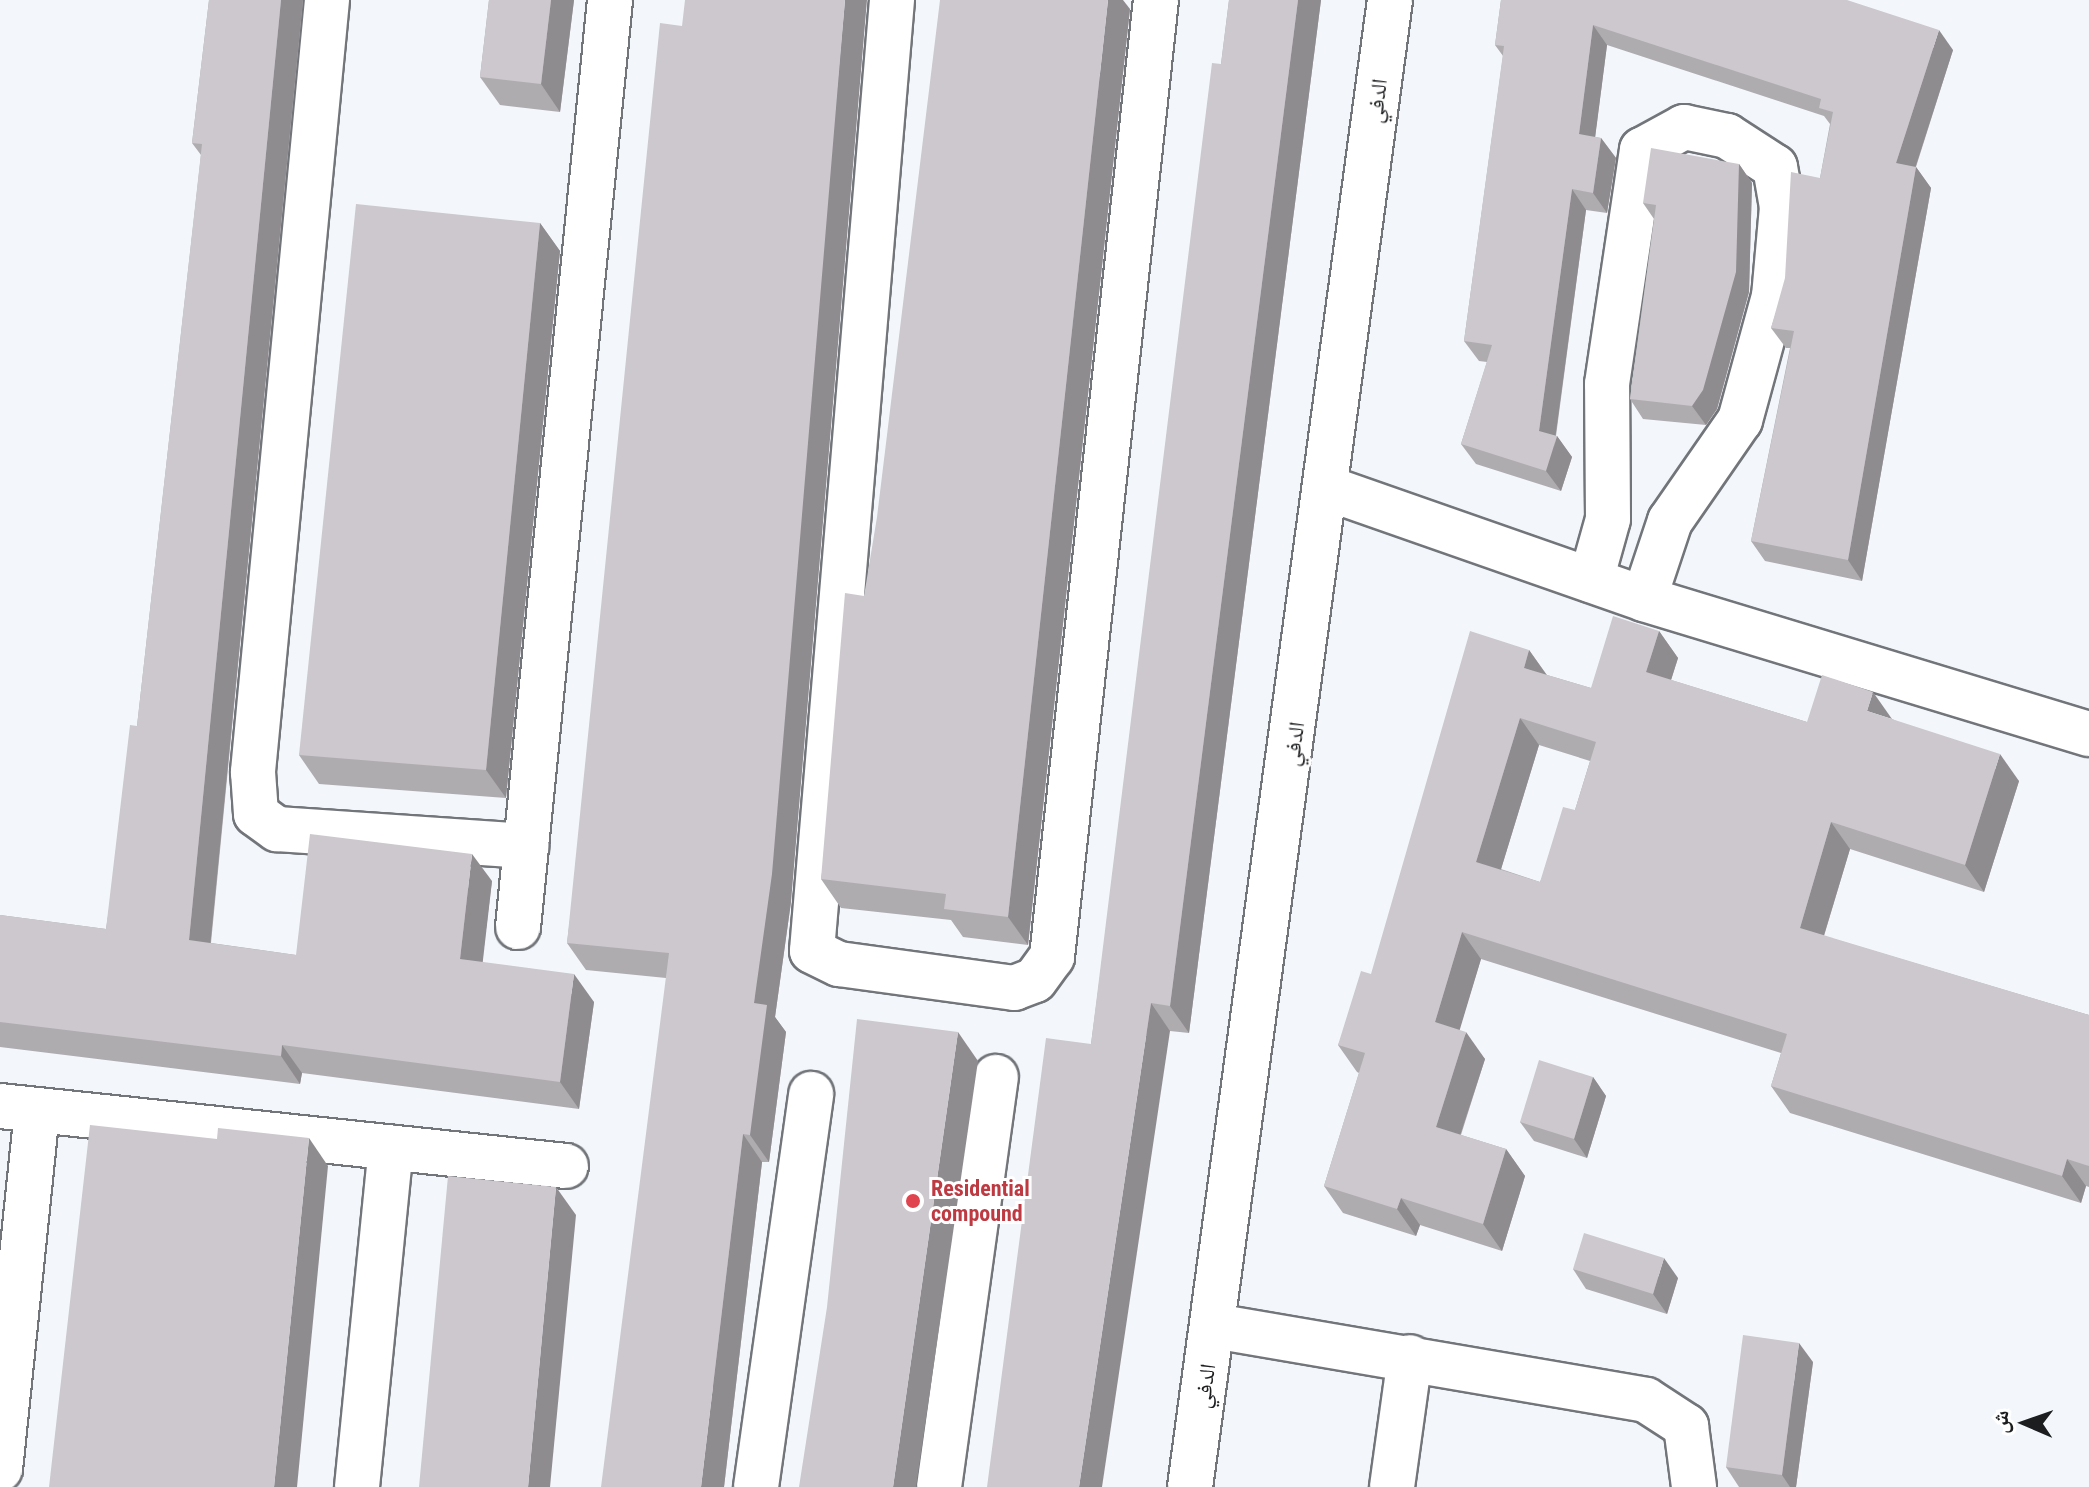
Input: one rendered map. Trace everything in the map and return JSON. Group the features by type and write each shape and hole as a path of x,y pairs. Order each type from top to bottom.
{"street":[{"path":"327,0 253,772 256,814 277,829 526,846"},
{"path":"518,927 610,0"},
{"path":"892,0 812,951 839,964 1014,988 1035,980 1052,957 1156,0"},
{"name":"الدفي","path":"1190,1487 1330,489 1390,0"},
{"path":"1591,580 1608,519 1607,384 1642,150 1684,127 1727,136 1775,167 1782,207 1774,296 1740,420 1670,521 1644,599"},
{"path":"1330,489 1644,599 2089,734"},
{"path":"939,1487 996,1077"},
{"path":"756,1487 811,1094"},
{"path":"0,1469 18,1108 566,1166"},
{"path":"357,1487 391,1148"},
{"path":"1214,1326 1410,1357 1669,1409 1693,1445 1694,1487"},
{"path":"1392,1487 1410,1357"}],"building":[{"path":"209,0 281,0 189,940 296,955 310,834 472,854 460,959 574,974 560,1082 282,1045 281,1056 0,1022 0,915 106,929 130,725 137,726 202,144 192,143"},
{"path":"489,0 551,0 541,84 480,77"},
{"path":"685,0 845,0 772,874 754,1003 767,1005 750,1135 743,1134 701,1487 601,1487 669,953 567,943 660,23 682,26"},
{"path":"940,0 1108,0 1008,917 944,909 946,894 821,879 845,593 864,596 877,517"},
{"path":"1229,0 1298,0 1170,1006 1151,1003 1079,1487 987,1487 1046,1038 1091,1044 1212,63 1221,64"},
{"path":"1501,0 1847,0 1939,30 1896,163 1916,167 1848,560 1751,541 1794,331 1771,328 1785,278 1791,172 1820,178 1833,112 1819,108 1821,99 1593,25 1579,134 1601,138 1593,193 1572,189 1539,431 1557,436 1546,471 1461,444 1492,345 1464,341 1504,46 1495,45"},
{"path":"1651,148 1739,164 1736,272 1703,390 1692,406 1630,399 1656,205 1643,203"},
{"path":"356,204 540,223 486,770 299,755"},
{"path":"1613,616 1659,631 1646,672 1807,722 1822,675 1873,692 1867,711 2000,754 1965,865 1831,822 1800,928 2089,1015 2089,1166 2067,1159 2062,1176 1771,1086 1787,1034 1462,932 1435,1022 1466,1032 1436,1127 1506,1149 1483,1224 1401,1198 1397,1209 1324,1186 1365,1053 1338,1045 1361,971 1371,974 1470,631 1529,650 1524,668 1591,688","holes":["1520,718 1596,742 1575,810 1563,807 1540,882 1476,862"]},
{"path":"857,1019 958,1032 893,1487 799,1487 827,1307"},
{"path":"1539,1060 1593,1077 1574,1139 1520,1122"},
{"path":"90,1125 217,1139 218,1128 309,1138 274,1487 49,1487"},
{"path":"448,1176 556,1187 528,1487 419,1487"},
{"path":"1584,1233 1664,1258 1653,1294 1573,1269"},
{"path":"1743,1335 1799,1343 1782,1475 1726,1467"}],"place":[{"name":"Residential compound","path":"913,1201"}]}
